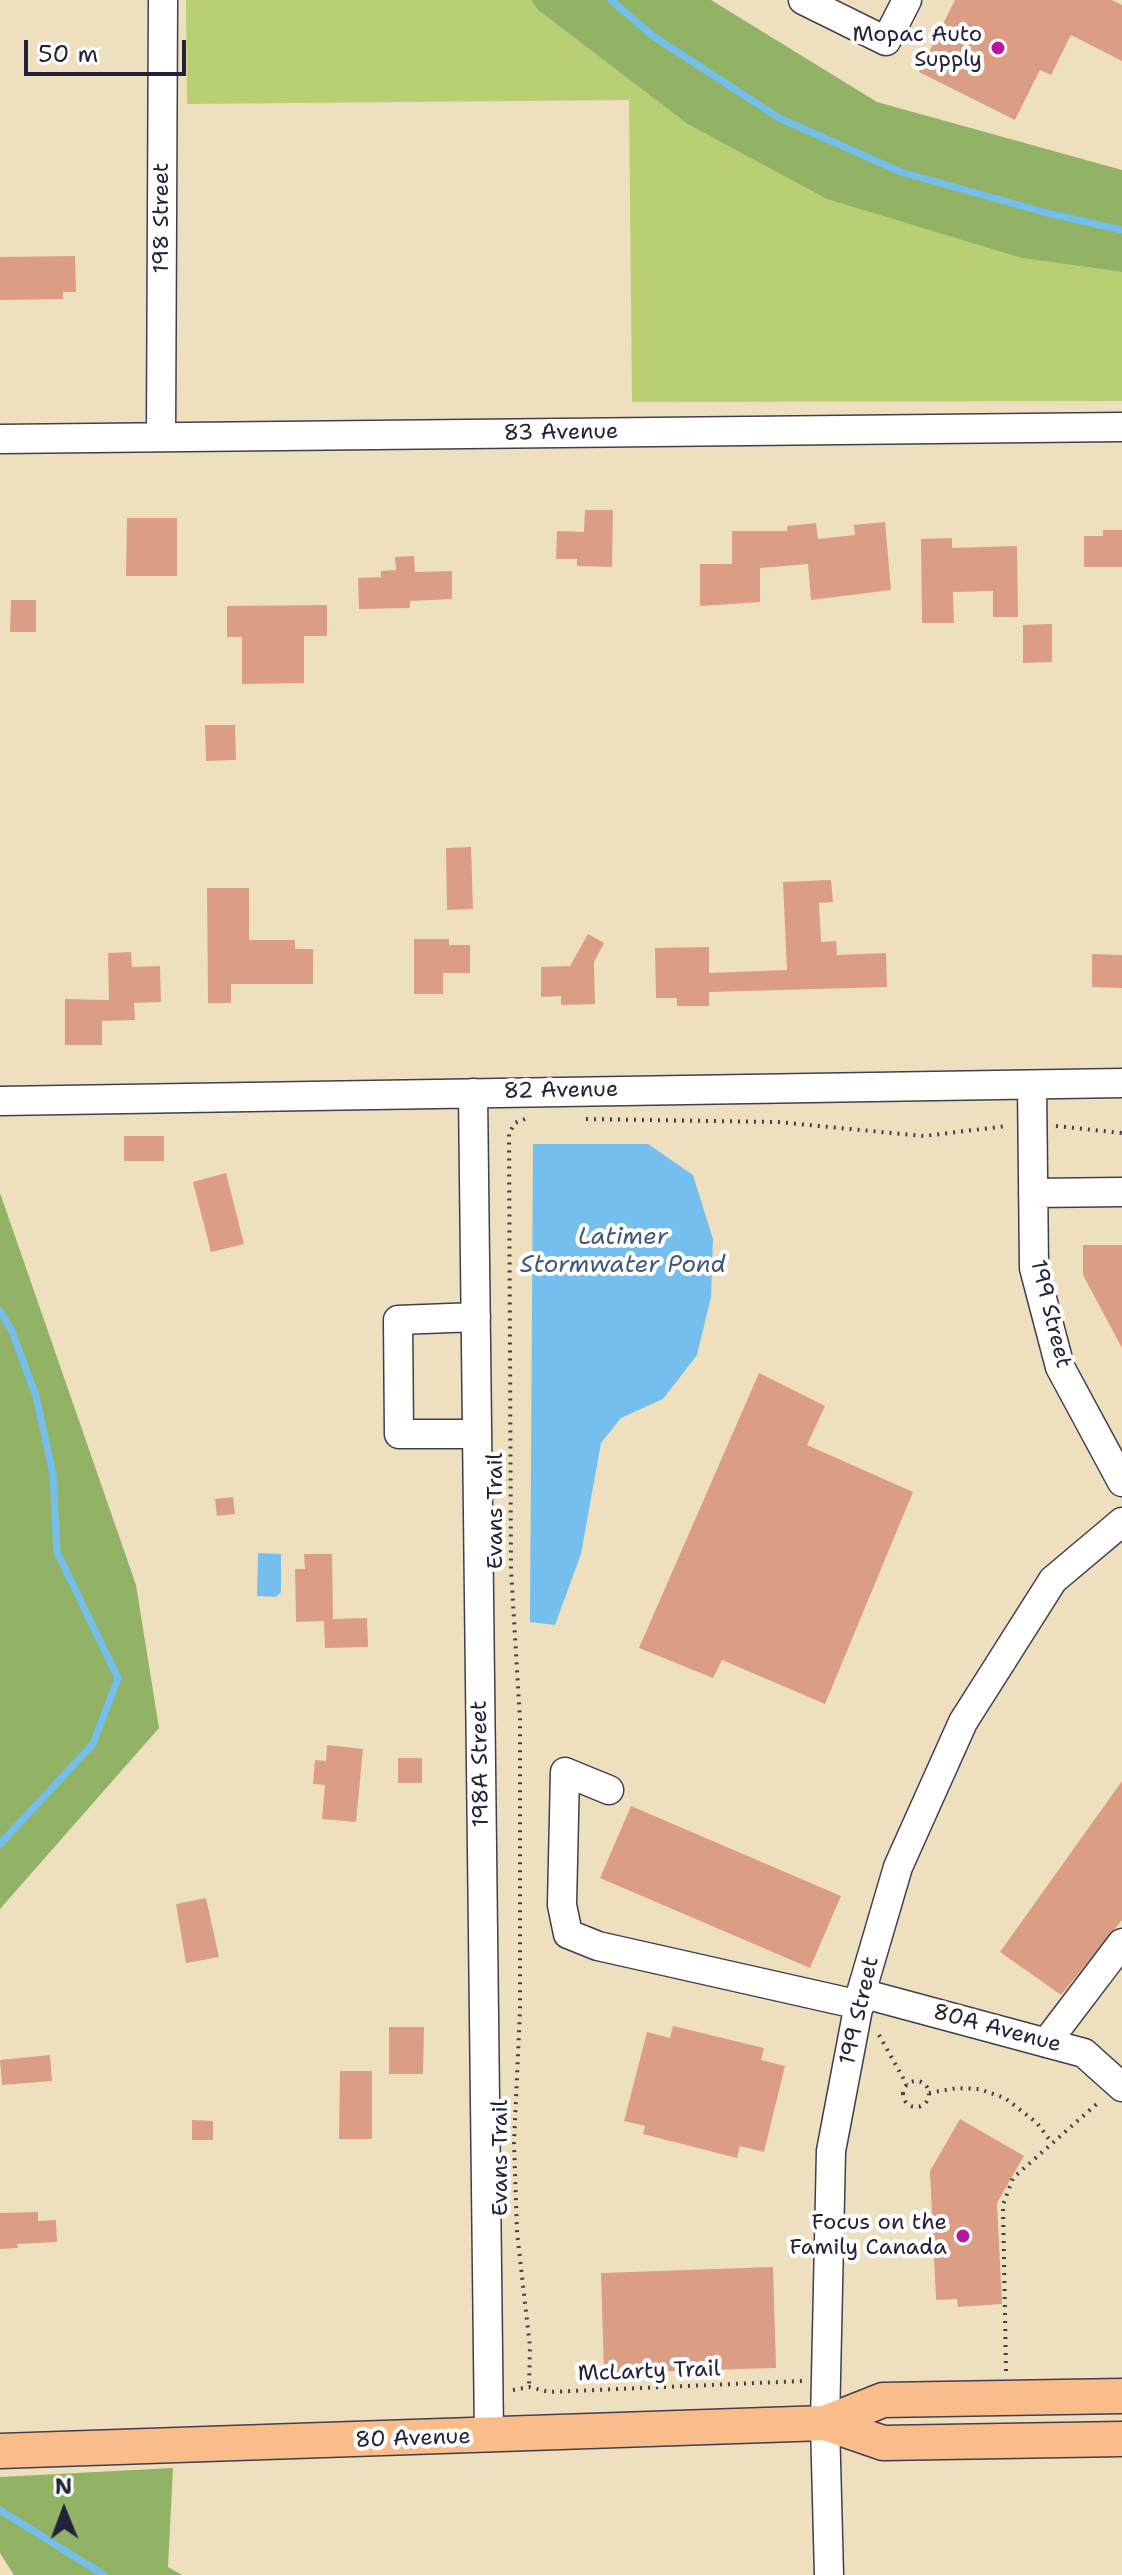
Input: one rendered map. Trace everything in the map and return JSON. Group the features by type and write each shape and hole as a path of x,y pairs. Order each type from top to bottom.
{"main road":[{"name":"80 Avenue","path":"0,2451 825,2423 883,2400 1122,2396"},
{"name":"80 Avenue","path":"825,2423 883,2443 1122,2439"}],"street":[{"name":"198 Street","path":"161,436 163,0"},
{"path":"817,3 886,41 907,0"},
{"name":"83 Avenue","path":"0,439 1122,427"},
{"name":"82 Avenue","path":"0,1101 1122,1083"},
{"name":"199 Street","path":"1032,1085 1034,1268 1060,1367 1122,1482"},
{"name":"198A Street","path":"473,1093 489,2436"},
{"path":"1033,1193 1122,1192"},
{"path":"476,1317 398,1320 399,1434 477,1434"},
{"name":"199 Street","path":"829,2575 825,2423 831,2151 898,1867 963,1722 1053,1580 1122,1522"},
{"name":"80A Avenue","path":"609,1790 565,1772 562,1905 568,1934 598,1946 865,2008 1084,2053 1112,2093"},
{"path":"1046,2043 1122,1943"}],"path":[{"name":"Evans Trail","path":"529,2387 530,2347 517,2232 514,2143 520,2010 520,1720 511,1569 509,1133 515,1123 540,1119"},
{"path":"571,1119 762,1121 924,1136 1000,1127"},
{"path":"1058,1126 1122,1133"},
{"path":"865,2008 907,2085 903,2097 911,2106 924,2104 929,2093"},
{"path":"907,2085 922,2083 929,2093"},
{"path":"929,2093 968,2089 1005,2098 1023,2109 1052,2143"},
{"path":"1006,2374 1003,2205 1013,2178 1112,2093"},
{"name":"McLarty Trail","path":"513,2390 529,2387 549,2392 788,2382"}],"green space":[{"path":"186,0 531,0 538,10 686,123 1022,258 1122,272 1122,401 632,402 629,100 187,104"},
{"path":"531,0 711,0 877,102 1122,170 1122,272 1022,258 827,199 686,123 538,10"},
{"path":"0,1193 136,1585 159,1728 0,1909"},
{"path":"173,2468 168,2567 182,2575 14,2575 0,2553 0,2477"}],"water":[{"name":"Latimer Stormwater Pond","path":"533,1144 648,1144 693,1175 713,1239 711,1297 697,1355 663,1399 621,1418 601,1443 581,1554 555,1625 530,1622"},
{"path":"258,1553 281,1554 281,1592 276,1597 257,1596"}],"building":[{"name":"Mopac Auto Supply","path":"955,0 1112,0 1122,5 1122,61 1071,35 1051,75 1040,70 1015,120 919,72"},
{"path":"75,256 76,292 63,292 63,299 0,300 0,257"},
{"path":"585,510 613,510 612,567 577,566 577,559 556,559 557,531 584,532"},
{"path":"127,518 177,518 177,576 126,576"},
{"path":"885,522 891,590 811,600 808,564 760,568 760,602 700,606 700,564 732,564 732,531 787,531 787,526 816,523 818,539 855,535 854,525"},
{"path":"1103,530 1122,530 1122,567 1084,567 1084,536 1103,536"},
{"path":"952,538 952,548 1017,546 1018,617 993,617 993,591 953,592 954,623 922,623 921,539"},
{"path":"414,556 415,572 452,571 452,599 410,601 410,608 359,609 358,578 381,577 381,571 396,570 395,557"},
{"path":"11,600 36,600 36,632 10,632"},
{"path":"327,605 327,636 304,636 304,683 242,684 242,637 227,637 227,606"},
{"path":"1052,624 1052,662 1023,663 1023,625"},
{"path":"205,725 235,725 236,760 206,761"},
{"path":"471,847 473,909 447,910 446,848"},
{"path":"831,880 833,902 819,903 821,942 836,941 837,955 886,953 887,987 709,992 709,1006 677,1006 677,998 656,998 655,948 709,947 709,973 787,970 783,882"},
{"path":"207,888 249,888 249,940 295,940 295,949 313,949 313,984 231,984 231,1003 208,1003"},
{"path":"588,934 604,943 594,962 595,1004 561,1005 561,996 541,997 541,967 570,966"},
{"path":"414,939 449,939 449,945 470,945 470,973 443,973 443,994 414,994"},
{"path":"131,952 132,967 160,966 161,1002 134,1003 135,1020 102,1021 102,1045 65,1045 65,999 109,1000 108,953"},
{"path":"1092,954 1122,955 1122,988 1092,987"},
{"path":"124,1136 164,1136 164,1161 124,1161"},
{"path":"226,1173 244,1244 211,1252 193,1182"},
{"path":"1083,1245 1122,1245 1122,1348 1083,1275"},
{"path":"759,1373 825,1406 807,1445 913,1492 825,1704 722,1660 713,1678 639,1648"},
{"path":"233,1497 235,1514 217,1516 215,1499"},
{"path":"304,1554 332,1554 333,1619 367,1618 368,1647 325,1648 324,1621 296,1622 295,1569 305,1569"},
{"path":"327,1745 363,1749 356,1822 322,1819 325,1785 313,1784 315,1760 326,1761"},
{"path":"398,1758 422,1758 422,1783 398,1783"},
{"path":"1122,1781 1122,1920 1061,1995 1000,1952"},
{"path":"631,1806 841,1896 810,1968 600,1878"},
{"path":"206,1898 219,1957 186,1963 176,1904"},
{"path":"673,2026 764,2048 761,2060 785,2066 764,2152 740,2146 737,2158 643,2134 645,2126 624,2121 647,2032 670,2038"},
{"path":"389,2027 424,2027 423,2074 389,2074"},
{"path":"50,2055 52,2081 2,2085 0,2060"},
{"path":"340,2071 372,2071 372,2139 339,2139"},
{"path":"960,2119 1024,2156 997,2203 1002,2304 958,2307 957,2299 936,2300 930,2171"},
{"path":"192,2120 213,2121 213,2140 192,2140"},
{"path":"38,2212 38,2221 56,2220 57,2242 17,2244 18,2248 0,2249 0,2213"},
{"path":"773,2267 776,2368 604,2373 601,2273"}],"waterway":[{"path":"611,0 653,36 779,118 901,172 1047,213 1122,230"},
{"path":"0,1311 12,1331 36,1396 53,1474 57,1552 118,1678 93,1744 0,1844"},
{"path":"0,2510 104,2575"}],"place":[{"name":"Mopac Auto Supply","path":"998,48"},
{"name":"Focus on the Family Canada","path":"963,2236"}]}
